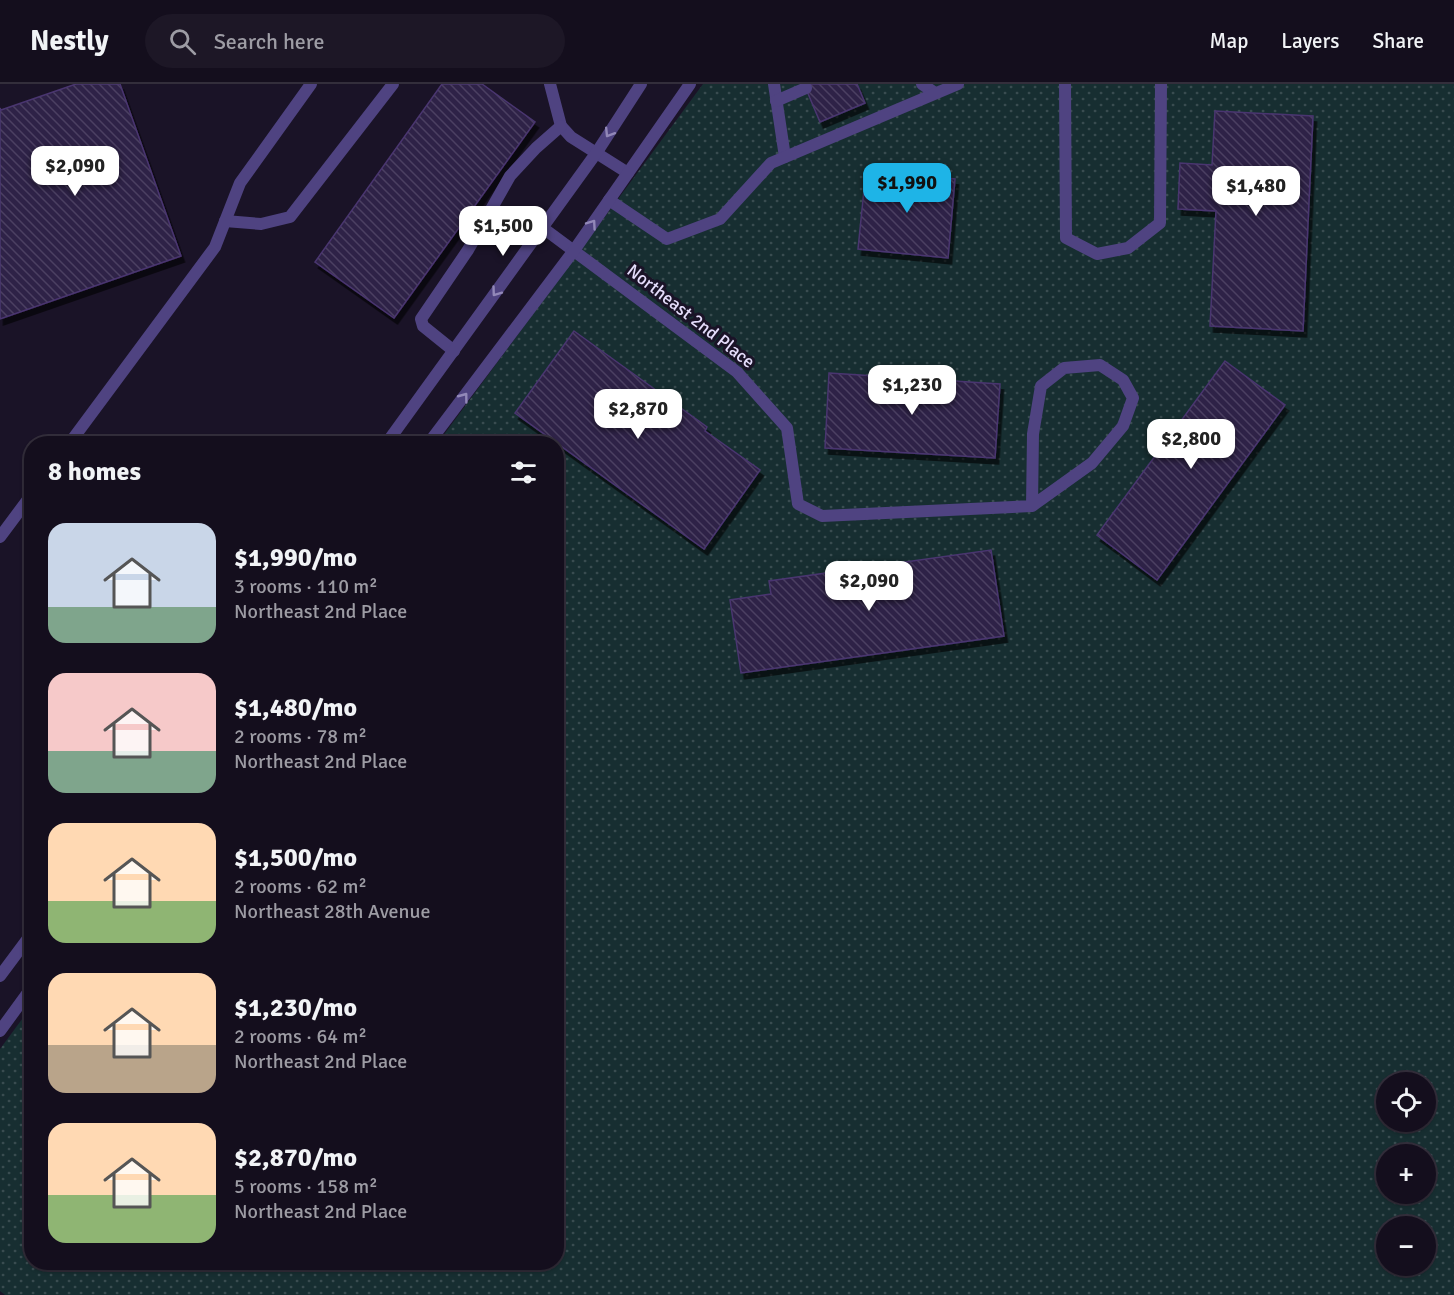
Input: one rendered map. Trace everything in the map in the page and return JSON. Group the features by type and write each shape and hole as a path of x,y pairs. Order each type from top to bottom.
{"street":[{"path":"75,436 215,247 240,183 311,84"},
{"path":"225,221 261,224 290,217 393,84"},
{"path":"550,84 561,126 572,137 628,173"},
{"path":"392,436 597,152 641,84"},
{"path":"434,436 575,249 690,84"},
{"path":"774,84 785,157"},
{"path":"921,84 935,93"},
{"path":"609,200 667,239 720,219 771,163 958,84"},
{"path":"1065,84 1066,238 1097,254 1128,248 1160,223 1161,84"},
{"path":"776,101 806,88"},
{"path":"454,351 423,326 421,319 468,250 510,176 561,126"},
{"name":"Northeast 2nd Place","path":"543,228 575,249 737,372 787,428 798,504 822,516 1032,506"},
{"path":"1100,365 1123,380 1133,398 1123,426 1092,463 1032,506 1033,434 1041,386 1064,368 1100,365"},
{"path":"0,537 24,505"},
{"path":"0,976 24,944"},
{"path":"0,1030 24,998"}],"green space":[{"path":"703,84 1454,84 1454,1295 5,1295 0,1291 0,1049 24,1016 24,1270 564,1270 564,436 443,436"}],"building":[{"path":"76,84 120,84 181,256 0,319 0,108 1,110"},
{"path":"442,84 482,84 535,122 394,318 315,262"},
{"path":"804,84 857,84 865,103 820,122"},
{"path":"1215,111 1313,116 1303,331 1210,326 1216,211 1178,209 1180,163 1212,165"},
{"path":"866,170 955,179 948,258 858,249"},
{"path":"574,331 707,427 705,431 760,470 704,549 564,448 564,436 547,436 515,413"},
{"path":"1225,361 1285,405 1157,580 1097,535"},
{"path":"829,373 1000,384 995,458 825,448"},
{"path":"991,550 1004,636 741,673 730,600 771,594 769,581"}]}
